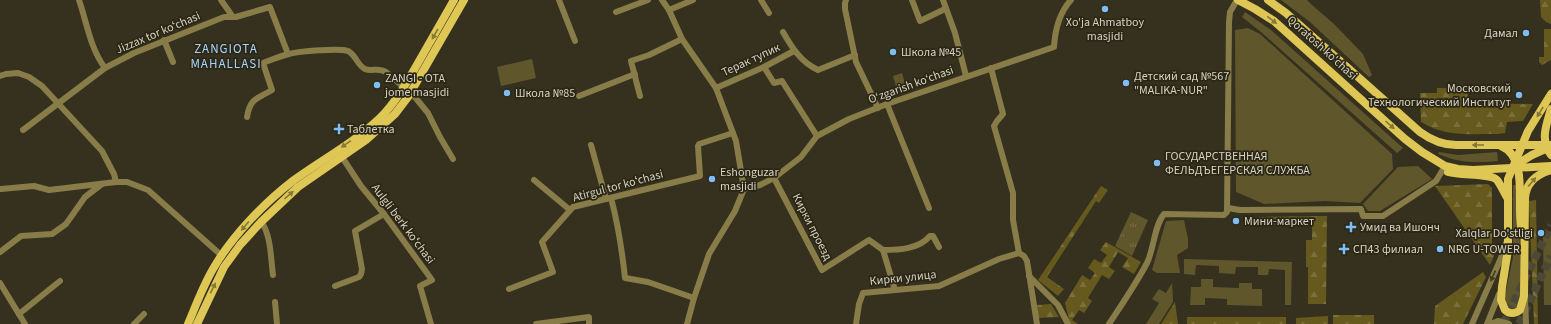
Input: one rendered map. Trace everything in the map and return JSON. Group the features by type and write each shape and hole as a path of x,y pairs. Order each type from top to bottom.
{"main road":[{"path":"197,324 224,267 240,245 261,222 298,187 342,157 386,124 395,114 454,0"},
{"path":"188,324 204,286 221,256 252,218 293,181 362,133 408,90 464,0"},
{"name":"Qoratosh ko'chasi","path":"1237,0 1274,21 1422,152 1444,168"},
{"name":"Qoratosh ko'chasi","path":"1268,0 1286,13 1420,132 1432,140 1451,145 1548,146"},
{"path":"1344,84 1355,73"},
{"path":"1551,94 1528,131 1516,165 1508,178 1508,258 1502,287 1503,306 1506,312 1518,312 1522,308 1525,289 1525,198 1527,188 1531,181 1536,177 1551,170"},
{"path":"1551,109 1544,134 1551,155"},
{"path":"1499,145 1517,140 1528,131"},
{"path":"1499,145 1507,149 1516,165 1520,224 1524,249"},
{"path":"1516,165 1548,146"},
{"path":"1444,168 1466,170 1516,165 1551,166"},
{"path":"1444,168 1459,175 1491,176 1497,180 1508,199"}],"street":[{"path":"79,0 93,46 105,68"},
{"path":"221,0 233,17"},
{"path":"559,0 575,41"},
{"path":"616,12 648,0"},
{"path":"662,0 669,10 682,39 716,88 736,141 744,189 735,211 710,254 694,298 687,324"},
{"path":"669,10 692,0"},
{"path":"762,0 769,13"},
{"path":"846,0 845,9 854,55 878,108"},
{"path":"912,0 920,21 945,9"},
{"path":"943,0 945,9 955,32 966,76"},
{"name":"O‘zgarish ko‘chasi","path":"744,189 760,185 774,178 801,157 817,136 849,120 887,104 1054,47 1058,22 1071,0"},
{"path":"1109,324 1147,263 1152,251 1160,219 1164,214 1224,215 1228,212 1229,22 1230,12 1237,0"},
{"name":"Jizzax tor koʻchasi","path":"23,130 105,68 164,40 224,17 233,17 270,7 288,54"},
{"name":"Терак тупик","path":"783,32 794,51 801,59 818,70 854,55"},
{"path":"640,96 631,61 649,55 682,39"},
{"path":"164,40 173,62"},
{"path":"247,117 251,102 272,90 263,63 288,54 344,50 353,55 360,66 366,70 380,69 408,90 428,113 453,159"},
{"name":"Терак тупик","path":"716,88 764,67 794,51"},
{"path":"764,67 774,83 782,81 817,136"},
{"path":"991,68 1003,114 994,126 1013,193 1013,220 1019,253 1026,258 1037,324"},
{"path":"0,76 18,73 29,77 42,86 102,151 114,174 116,182"},
{"path":"579,96 635,74"},
{"path":"887,104 929,208"},
{"name":"Atirgul tor koʻchasi","path":"509,289 552,272 542,242 574,207 700,176 699,144 733,133"},
{"path":"590,145 609,198 619,232 625,278 648,282 694,298"},
{"name":"Aulgli berk koʻchasi","path":"342,157 361,186 384,214 432,280 420,286 431,324"},
{"path":"1228,208 1240,210 1361,208 1363,211 1363,216 1382,216 1436,181 1444,168"},
{"name":"Кирки проезд","path":"774,178 822,270 869,240 883,250"},
{"path":"534,180 570,210"},
{"path":"1,189 34,186 49,190 127,182 148,190 221,256"},
{"path":"0,252 21,236 52,234 66,224 85,197 102,184"},
{"path":"335,286 359,277 362,274 355,231 384,214"},
{"path":"261,222 265,226 268,237 273,275"},
{"path":"1472,324 1501,258 1506,242 1508,226"},
{"path":"895,290 890,268 883,250 894,250 917,246 926,241 930,236 933,236 939,247"},
{"name":"Кирки улица","path":"856,324 859,304 863,293 939,286 999,259 1019,253"},
{"path":"1029,275 1058,305 1068,324"},
{"path":"19,314 60,281"},
{"path":"0,284 25,324"},
{"path":"1488,324 1502,287"},
{"path":"1525,289 1526,324"},
{"path":"276,302 278,324"},
{"path":"134,324 144,314"},
{"path":"536,324 589,321"},
{"path":"1488,324 1498,321 1509,324"}],"green space":[{"path":"1281,0 1307,0 1334,24 1363,54 1372,75 1369,77 1310,22"},
{"path":"1540,0 1551,0 1551,24 1546,22 1541,17"},
{"path":"1245,12 1271,30 1403,148 1397,153 1261,32 1242,17"},
{"path":"1248,28 1260,34 1392,154 1393,169 1360,203 1325,201 1264,204 1236,192 1235,30"},
{"path":"1544,29 1551,29 1551,60 1542,65 1539,62 1539,57 1544,57"},
{"path":"532,59 536,78 501,86 497,67"},
{"path":"902,73 907,90 898,93 893,76"},
{"path":"1437,88 1467,88 1468,103 1533,104 1523,121 1507,122 1505,133 1458,134 1439,130 1421,122 1420,93 1437,93"},
{"path":"1439,152 1458,155 1497,152 1498,161 1460,161 1438,154"},
{"path":"1418,166 1432,179 1380,211 1368,211 1363,204 1398,167"},
{"path":"1488,184 1492,188 1492,244 1494,244 1494,256 1490,265 1435,186"},
{"path":"1513,185 1516,185 1520,245 1520,300 1516,309 1509,309 1504,300 1513,257"},
{"path":"1101,186 1108,190 1099,203 1096,201 1047,277 1064,289 1058,296 1038,280"},
{"path":"1536,200 1538,324 1534,324 1529,201"},
{"path":"1131,212 1148,220 1132,256 1115,246"},
{"path":"1327,216 1326,304 1308,304 1306,240 1312,240 1312,225 1258,224 1258,217"},
{"path":"1184,220 1188,239 1188,248 1177,255 1180,273 1157,273 1152,270 1166,221"},
{"path":"1543,233 1551,233 1551,305 1544,305"},
{"path":"1106,242 1141,262 1134,274 1122,267 1128,258 1118,252 1109,267 1115,271 1109,279 1102,275 1088,298 1092,301 1084,313 1079,310 1072,320 1078,324 1070,324 1065,303 1082,275 1090,280 1095,273 1088,268 1094,259 1101,263 1107,255 1100,250"},
{"path":"1184,259 1292,262 1291,305 1285,305 1285,270 1269,269 1268,275 1258,275 1258,267 1236,267 1235,274 1219,273 1219,266 1196,265 1195,275 1184,274"},
{"path":"1483,272 1486,277 1463,324 1434,324 1435,306"},
{"path":"1201,279 1213,279 1213,287 1239,288 1239,283 1252,283 1252,289 1262,289 1262,306 1227,305 1227,299 1205,298 1205,305 1190,305 1191,287 1201,287"},
{"path":"1172,283 1173,302 1159,324 1146,324 1159,303 1152,299 1159,289 1166,293"},
{"path":"1175,302 1178,324 1161,324"},
{"path":"1051,304 1059,317 1038,318 1037,305"},
{"path":"1333,315 1374,315 1374,324 1333,324"},
{"path":"1328,316 1328,324 1296,324 1296,318"},
{"path":"1187,317 1286,317 1286,324 1187,324"}],"tunnel":[{"path":"1503,324 1551,225"},
{"path":"1519,324 1551,256"}],"place":[{"name":"Xo'ja Ahmatboy masjidi","path":"1105,9"},
{"name":"Дамал","path":"1526,33"},
{"name":"Школа №45","path":"893,52"},
{"name":"Детский сад №567 \"MALIKA-NUR\"","path":"1126,83"},
{"name":"ZANGI - OTA jome masjidi","path":"377,85"},
{"name":"Школа №85","path":"507,93"},
{"name":"Московский Технологический Институт","path":"1519,95"},
{"name":"Таблетка","path":"339,129"},
{"name":"ГОСУДАРСТВЕННАЯ ФЕЛЬДЪЕГЕРСКАЯ СЛУЖБА","path":"1157,163"},
{"name":"Eshonguzar masjidi","path":"712,179"},
{"name":"Мини-маркет","path":"1236,221"},
{"name":"Умид ва Ишонч","path":"1351,227"},
{"name":"Xalqlar Do'stligi","path":"1541,233"},
{"name":"СП43 филиал","path":"1344,249"},
{"name":"NRG U-TOWER","path":"1440,249"}],"district":[{"name":"ZANGIOTA MAHALLASI","path":"226,56"}]}
